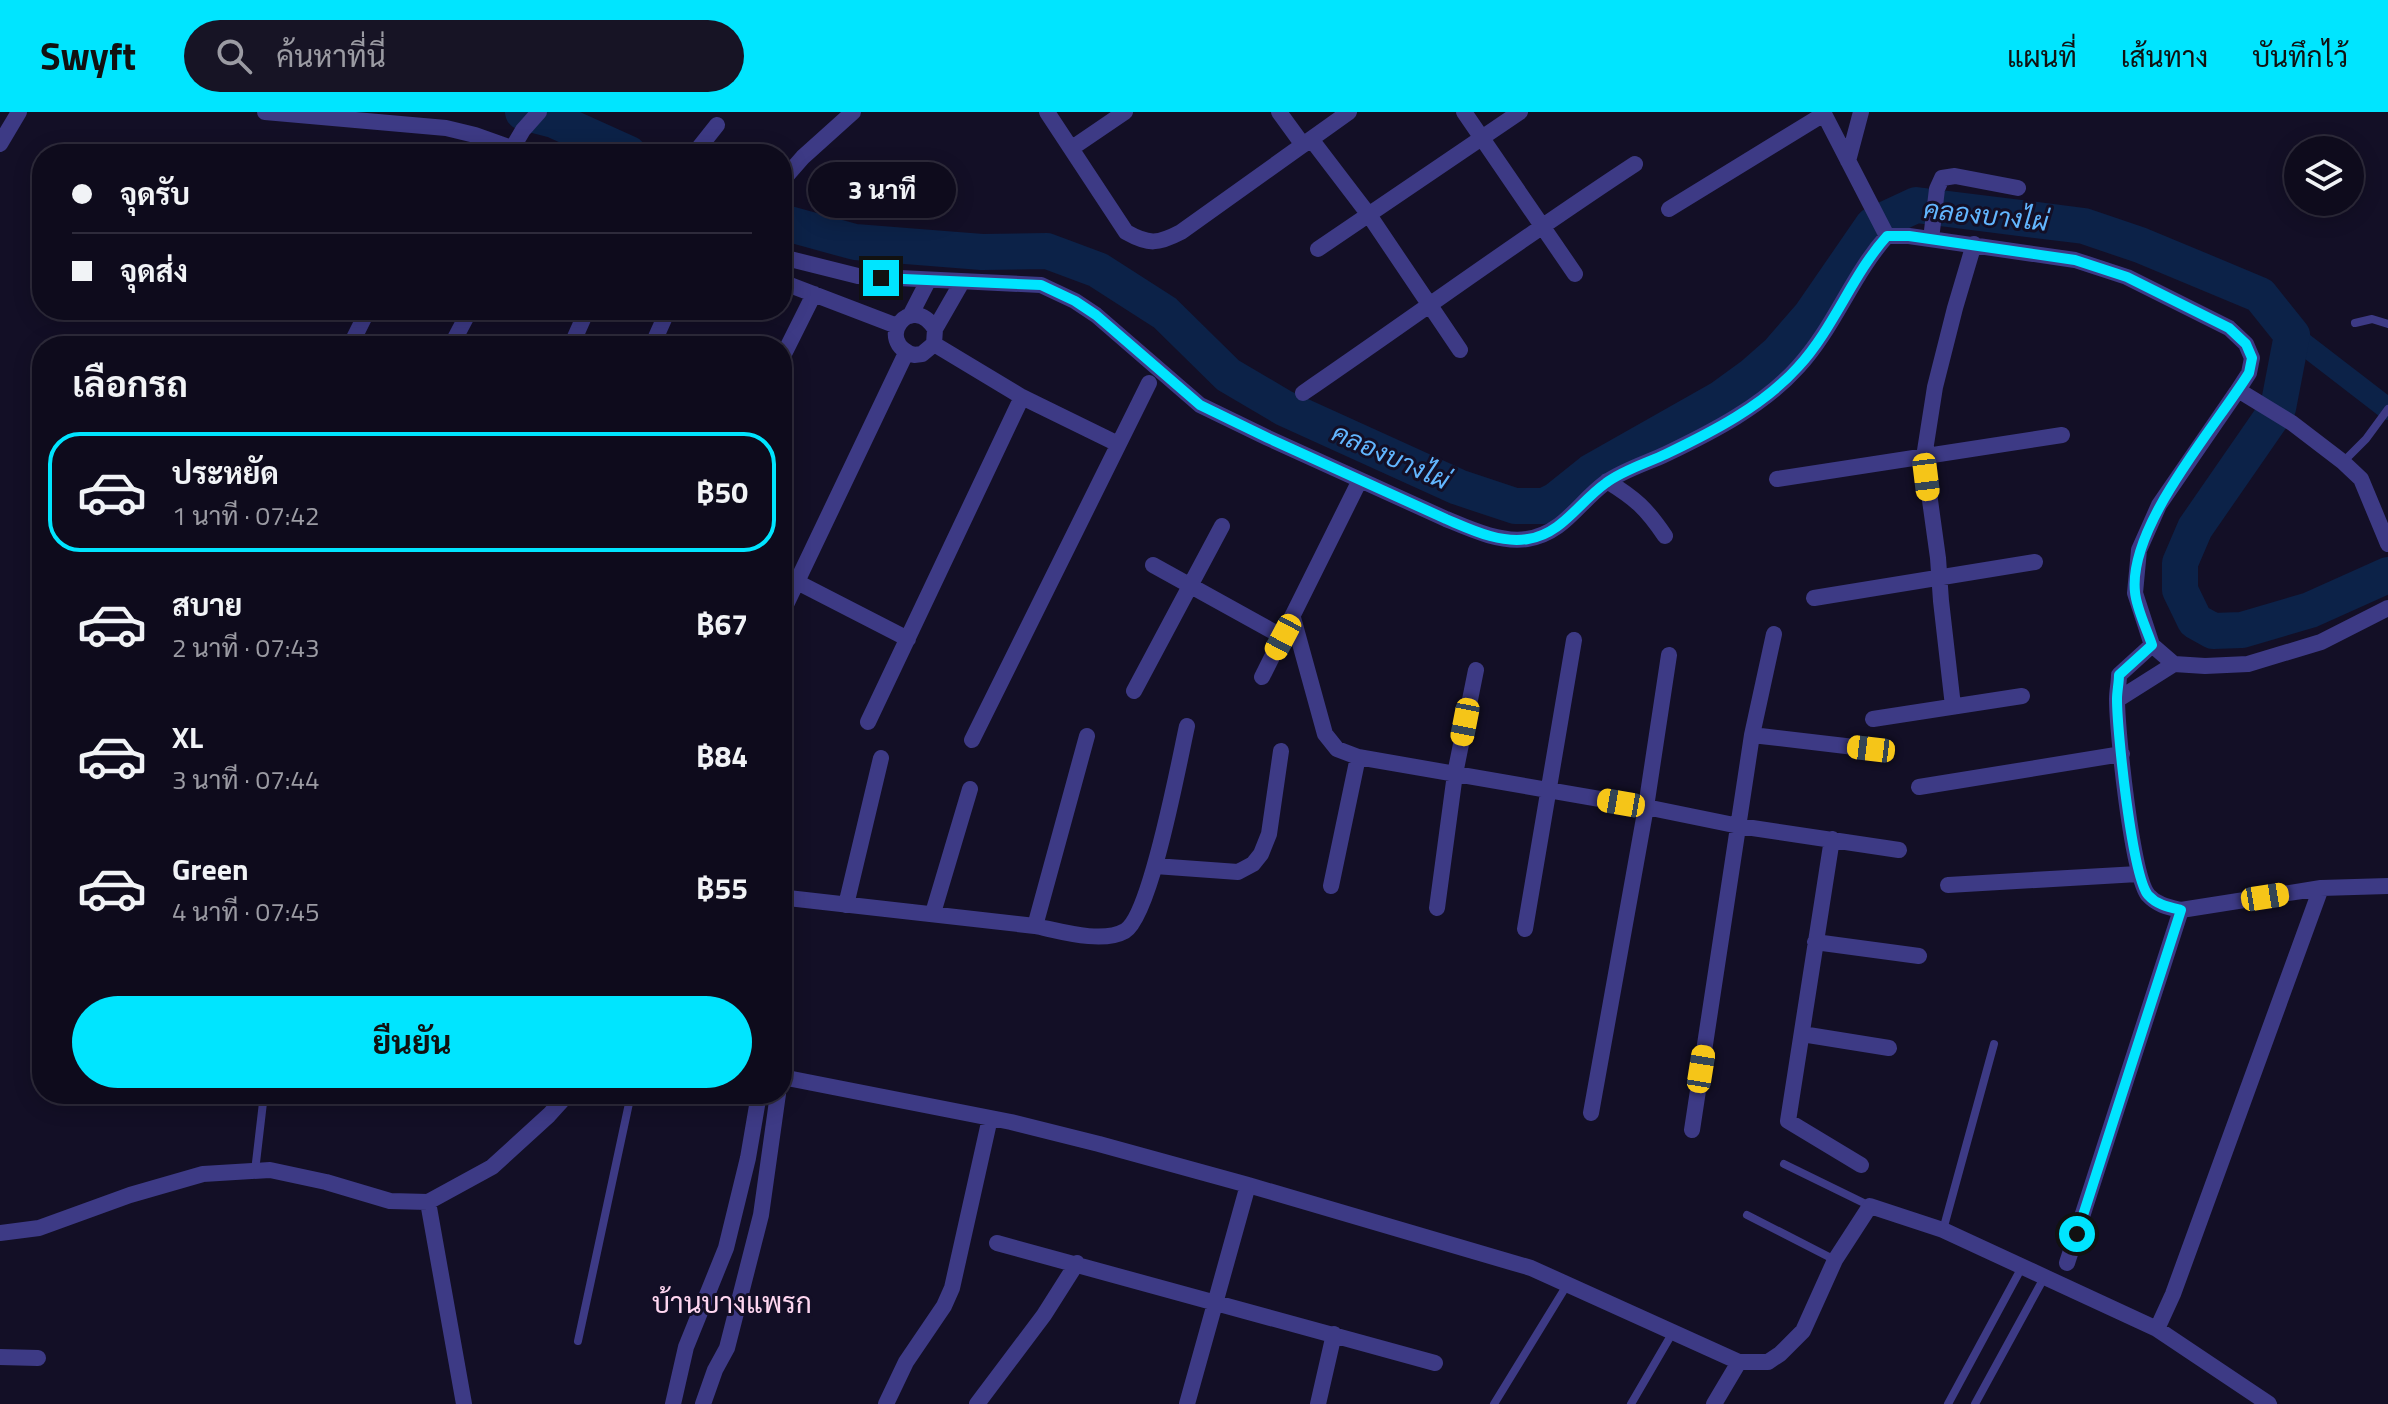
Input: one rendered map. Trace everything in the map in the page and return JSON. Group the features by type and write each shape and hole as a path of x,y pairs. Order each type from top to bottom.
{"street":[{"path":"0,144 19,112"},
{"path":"265,112 446,128 497,144"},
{"path":"521,144 523,130 539,112"},
{"path":"792,170 853,112"},
{"path":"1047,112 1126,232 1142,241 1163,242 1349,112"},
{"path":"1072,148 1125,112"},
{"path":"1279,112 1369,215 1460,350"},
{"path":"1464,112 1575,274"},
{"path":"1318,249 1520,112"},
{"path":"1848,161 1861,112"},
{"path":"792,260 858,276 1041,285 1096,315 1200,405 1470,529 1509,540 1529,539 1550,531 1579,509 1607,481 1721,425 1752,406 1798,368 1830,324 1884,230 1823,113 1669,209"},
{"path":"702,144 717,125"},
{"path":"1303,393 1542,225 1635,164"},
{"path":"1931,239 1937,189 1942,178 1955,176 2018,188"},
{"path":"1884,230 2075,260 2127,277 2229,328 2246,344 2252,358 2249,373 2159,505 2139,550 2135,593 2152,645 2174,664"},
{"path":"1953,706 1924,457 1935,387 1974,244"},
{"path":"928,281 895,333 896,341 906,353 914,355 922,354 934,336 962,282"},
{"path":"792,286 904,321 917,314 925,317 934,336 1022,397 1118,444"},
{"path":"792,338 814,294"},
{"path":"792,592 906,353"},
{"path":"972,740 1149,383"},
{"path":"2238,390 2292,423 2361,479 2388,544"},
{"path":"868,722 1022,397"},
{"path":"1777,479 2062,435"},
{"path":"1262,677 1360,480"},
{"path":"1607,481 1637,500 1665,536"},
{"path":"1134,691 1222,526"},
{"path":"1814,598 2035,562"},
{"path":"1153,565 1283,637"},
{"path":"797,582 908,639"},
{"path":"2117,700 2174,664 2248,664 2321,642 2388,608"},
{"path":"1293,618 1325,734 1337,749 1358,757 1739,826 1899,850"},
{"path":"1692,1130 1752,735 1774,634"},
{"path":"1525,929 1574,640"},
{"path":"2152,645 2119,675 2117,700 2138,874 2147,894 2158,904 2181,910 2321,888 2388,886"},
{"path":"1591,1113 1646,807 1669,655"},
{"path":"1437,908 1455,774 1476,670"},
{"path":"1873,719 2022,696"},
{"path":"792,898 933,913 1074,934 1109,937 1128,930 1139,914 1155,866 1187,726"},
{"path":"1752,735 1871,749"},
{"path":"1035,926 1087,736"},
{"path":"1155,866 1238,872 1253,864 1269,834 1281,751"},
{"path":"1919,787 2122,754"},
{"path":"1331,886 1358,757"},
{"path":"846,905 881,758"},
{"path":"933,913 970,789"},
{"path":"1832,839 1788,1121 1861,1165"},
{"path":"1948,885 2138,874"},
{"path":"2157,1329 2173,1294 2321,888"},
{"path":"2067,1263 2181,910"},
{"path":"1815,942 1919,956"},
{"path":"1802,1034 1889,1048"},
{"path":"792,1079 990,1118 1099,1144 1531,1268 1739,1362 1768,1362 1803,1331 1835,1260 1870,1206 1943,1230 2157,1329 2269,1404"},
{"path":"0,1233 39,1228 130,1195 203,1174 270,1170 390,1201 428,1202 492,1167 559,1104"},
{"path":"673,1404 686,1347 726,1248 757,1104"},
{"path":"703,1404 727,1348 761,1215 777,1104"},
{"path":"886,1404 906,1362 944,1306 952,1288 990,1118"},
{"path":"1187,1404 1248,1185"},
{"path":"428,1202 464,1404"},
{"path":"997,1243 1435,1363"},
{"path":"977,1404 1044,1315 1077,1263"},
{"path":"1318,1404 1334,1334"},
{"path":"0,1357 38,1358"},
{"path":"1714,1404 1739,1362"}],"lane":[{"path":"2355,323 2372,319 2388,324"},
{"path":"2343,462 2366,439 2388,409"},
{"path":"1943,1230 1994,1044"},
{"path":"255,1172 263,1104"},
{"path":"578,1341 629,1104"},
{"path":"1784,1164 1870,1206"},
{"path":"1747,1215 1835,1260"},
{"path":"1948,1404 2022,1267"},
{"path":"1975,1404 2045,1276"},
{"path":"1495,1404 1567,1284"},
{"path":"1631,1404 1673,1332"}],"waterway":[{"name":"คลองบางไผ่","path":"523,112 554,120 607,144"},
{"name":"คลองบางไผ่","path":"792,225 855,242 982,252 1047,251 1098,270 1165,313 1228,375 1284,408 1458,487 1515,506 1544,506 1556,500 1591,472 1720,399 1753,375 1778,353 1811,315 1873,225 1916,205 2084,226 2140,245 2260,295 2292,335 2278,408 2195,528 2180,563 2180,590 2195,621 2213,631 2242,630 2310,610 2388,575"},
{"path":"2292,335 2388,409"}],"district":[{"name":"บ้านบางแพรก","path":"732,1302"}],"route":[{"path":"881,278 1041,285 1096,315 1200,405 1446,519 1509,540 1529,539 1550,531 1579,509 1607,481 1669,453 1752,406 1798,368 1887,236 1974,244 2075,260 2127,277 2229,328 2246,344 2252,358 2249,373 2159,505 2139,550 2135,593 2152,645 2119,675 2117,700 2125,781 2138,874 2147,894 2158,904 2181,910 2077,1234"}]}
